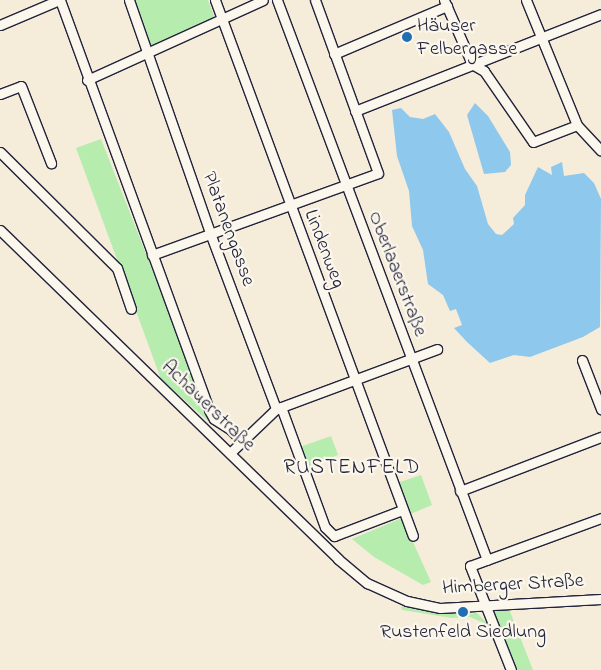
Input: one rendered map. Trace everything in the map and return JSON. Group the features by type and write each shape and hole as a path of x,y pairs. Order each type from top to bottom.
{"street":[{"path":"0,25 60,0 87,80 209,410 214,419 230,429 242,441"},
{"name":"Platanengasse","path":"129,0 210,233 324,527 334,536 402,510"},
{"name":"Lindenweg","path":"215,0 288,205 413,536"},
{"path":"87,80 263,0"},
{"name":"Oberlaaerstraße","path":"277,0 344,185 487,560"},
{"path":"152,255 378,173 315,0"},
{"path":"526,0 577,125 601,151"},
{"path":"334,54 446,3 472,64 484,71 533,142 577,125"},
{"path":"355,111 601,14"},
{"path":"0,94 21,86 51,163"},
{"path":"0,152 117,268 131,308"},
{"name":"Achauerstraße","path":"0,230 351,571 367,583 398,598"},
{"path":"230,453 279,408 437,349"},
{"path":"582,360 601,409"},
{"path":"460,491 601,437"},
{"path":"511,670 484,606 470,566 601,518"},
{"name":"Himberger Straße","path":"398,598 440,608 601,598"}],"green space":[{"path":"134,0 208,0 214,16 210,21 155,46 150,45"},
{"path":"101,139 211,420 209,422 161,379 76,148"},
{"path":"331,436 338,455 307,467 300,447"},
{"path":"421,475 432,505 408,515 397,483"},
{"path":"402,518 431,582 423,585 374,557 352,539"},
{"path":"409,605 450,613 473,614 475,611 488,624 508,670 484,623 470,617 452,618 402,610 401,607"},
{"path":"496,609 509,609 533,670 515,670 492,613"}],"water":[{"path":"475,103 488,116 510,152 511,165 505,172 484,174 467,115"},
{"path":"401,108 410,117 423,119 435,114 449,132 465,169 477,186 488,224 496,234 502,235 514,224 513,218 525,205 525,195 538,167 552,175 551,167 562,162 564,176 584,173 594,183 601,199 600,327 583,337 530,357 514,355 490,363 454,328 462,325 456,309 450,311 443,295 428,284 423,250 412,226 409,191 397,156 392,110"}],"place":[{"name":"Häuser Felbergasse","path":"407,37"},
{"name":"Rustenfeld Siedlung","path":"463,612"}],"district":[{"name":"RUSTENFELD","path":"352,468"}]}
